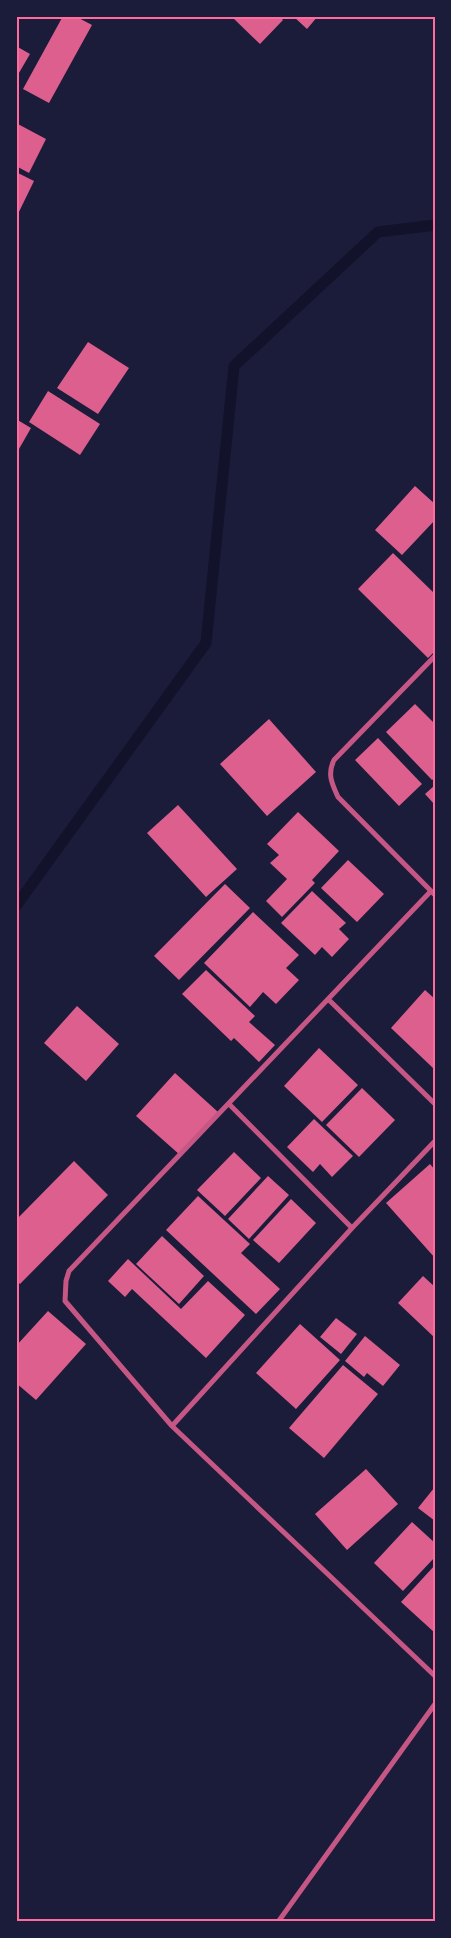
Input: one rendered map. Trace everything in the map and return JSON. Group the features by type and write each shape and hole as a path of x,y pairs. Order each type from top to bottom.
{"street":[{"path":"435,656 334,760 330,772 332,785 338,796 433,893 69,1271 66,1281 65,1300 172,1426 435,1676"},
{"path":"328,1000 435,1104"},
{"path":"229,1104 352,1228"},
{"path":"172,1426 352,1228 435,1141"},
{"path":"278,1922 435,1704"}],"building":[{"path":"63,16 75,16 92,25 49,103 23,89"},
{"path":"231,16 279,16 283,20 260,44"},
{"path":"293,16 318,16 307,29"},
{"path":"16,46 30,54 16,78"},
{"path":"16,123 46,139 29,173 16,166"},
{"path":"16,172 34,181 16,218"},
{"path":"88,342 129,368 98,414 57,388"},
{"path":"48,391 100,424 80,455 29,422"},
{"path":"16,419 31,428 19,449 16,447"},
{"path":"415,486 435,504 435,520 402,555 375,530"},
{"path":"393,553 435,594 435,651 428,658 358,589"},
{"path":"415,704 435,724 435,778 432,780 386,732"},
{"path":"269,719 316,772 267,816 220,764"},
{"path":"378,738 422,784 399,806 355,760"},
{"path":"435,785 435,805 425,794"},
{"path":"178,805 237,869 206,897 147,833"},
{"path":"298,812 339,851 312,880 315,883 282,917 266,901 287,879 270,863 279,855 267,844"},
{"path":"348,860 384,894 357,922 321,888"},
{"path":"225,884 250,908 179,980 154,956"},
{"path":"312,891 346,923 339,929 349,939 332,957 322,947 315,955 281,923"},
{"path":"253,912 299,955 286,968 299,980 276,1004 263,992 250,1007 204,963"},
{"path":"206,970 255,1016 249,1022 275,1045 259,1062 234,1038 231,1041 182,994"},
{"path":"425,990 435,999 433,1068 391,1028"},
{"path":"77,1006 119,1044 86,1081 44,1043"},
{"path":"319,1048 358,1085 322,1122 284,1086"},
{"path":"175,1073 218,1112 180,1155 136,1116"},
{"path":"362,1088 395,1120 359,1157 326,1125"},
{"path":"314,1119 353,1156 332,1177 320,1164 313,1172 287,1147"},
{"path":"234,1152 261,1178 225,1216 197,1190"},
{"path":"74,1161 108,1195 20,1284 16,1280 16,1220"},
{"path":"430,1164 435,1170 435,1258 386,1203"},
{"path":"268,1176 289,1195 249,1239 228,1219"},
{"path":"198,1196 250,1244 241,1253 280,1289 256,1314 166,1230"},
{"path":"291,1199 316,1223 279,1263 253,1240"},
{"path":"162,1236 204,1276 179,1304 136,1264"},
{"path":"128,1259 181,1309 208,1281 245,1315 206,1358 132,1289 125,1297 108,1281"},
{"path":"423,1276 435,1287 435,1338 398,1303"},
{"path":"48,1311 86,1344 36,1400 16,1383 16,1346"},
{"path":"336,1318 357,1334 341,1354 320,1337"},
{"path":"300,1324 340,1360 296,1409 256,1373"},
{"path":"365,1336 400,1365 383,1386 367,1373 364,1377 345,1361"},
{"path":"343,1365 378,1394 324,1458 289,1428"},
{"path":"366,1469 398,1504 347,1550 315,1514"},
{"path":"435,1489 435,1521 418,1508"},
{"path":"412,1522 435,1543 435,1557 403,1591 374,1563"},
{"path":"435,1565 435,1633 401,1602"}],"waterway":[{"path":"16,906 206,643 234,366 378,232 435,225"}]}
